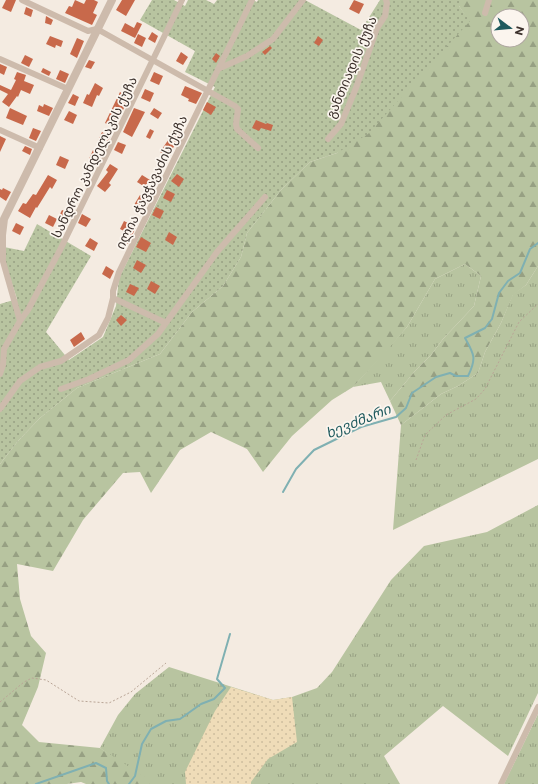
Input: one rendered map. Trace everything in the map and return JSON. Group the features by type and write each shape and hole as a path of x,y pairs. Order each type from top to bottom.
{"street":[{"path":"22,0 88,31 97,29 235,106 238,109 236,124 237,130 258,148"},
{"path":"20,321 1,259 1,233 4,219 112,0"},
{"name":"სანდრო კანდელაკის ქუჩა","path":"0,374 3,365 4,349 28,310 60,250 154,61 182,0"},
{"name":"ილია ჭავჭავაძის ქუჩა","path":"0,409 20,381 40,367 61,361 99,335 108,318 113,298 113,291 119,272 252,0"},
{"path":"218,69 247,56 273,39 303,0"},
{"name":"განთიადის ქუჩა","path":"328,139 341,124 356,88 377,28 385,16 386,0"},
{"path":"485,13 489,0"},
{"path":"0,59 68,89"},
{"path":"0,130 40,148"},
{"path":"61,389 89,379 130,360 158,334 218,252 265,197"},
{"path":"113,298 166,323"},
{"path":"500,784 538,707"}],"path":[{"path":"416,460 425,435 446,415 476,399 484,389 519,322 538,304"},
{"path":"0,702 24,682 32,678 46,680 79,701 109,703 131,692 166,663"}],"green space":[{"path":"152,0 174,0 185,6 188,0 206,0 214,4 217,0 253,0 257,2 258,0 305,0 361,30 380,0 459,0 459,6 470,21 368,134 337,153 310,162 281,190 247,233 241,257 223,286 192,312 160,354 77,388 40,418 18,441 0,464 0,304 17,299 4,259 4,247 24,251 37,224 91,256 46,332 69,360 103,337 116,306 119,278 215,87 185,72 195,51 140,20"},
{"path":"459,0 538,0 538,266 526,285 513,295 501,323 485,352 478,373 458,386 441,394 401,425 390,401 415,371 431,355 443,339 474,306 481,276 465,264 435,279 407,327 383,355 353,387 332,400 292,436 263,472 247,449 211,432 180,450 151,493 140,472 123,473 83,520 53,571 17,564 20,599 31,636 46,653 38,687 22,725 39,742 100,748 148,779 150,784 86,784 81,782 67,784 0,784 0,464 18,441 40,418 77,388 160,354 192,312 223,286 241,257 247,233 281,190 310,162 337,153 469,21 459,6"},
{"path":"465,264 481,276 474,306 443,339 431,355 415,371 390,401 381,382 353,387 407,327 435,279"},
{"path":"538,266 538,459 393,530 401,425 441,394 458,386 478,373 485,352 501,323 513,294 526,285"},
{"path":"538,505 538,693 508,756 443,706 384,756 400,784 117,784 121,763 100,748 118,715 135,694 169,667 273,700 292,697 317,688 332,672 391,580 424,546 487,532"},
{"path":"538,714 538,784 504,784"}],"sand":[{"path":"231,687 273,700 292,697 297,742 268,759 251,784 186,784 185,772 215,711"}],"building":[{"path":"6,0 16,0 11,12 2,8"},
{"path":"75,0 84,4 86,0 94,0 98,2 93,13 97,15 92,25 65,13 69,6 72,7"},
{"path":"122,0 135,0 126,16 116,10"},
{"path":"354,0 364,4 359,14 349,9"},
{"path":"26,7 33,10 31,17 24,14"},
{"path":"46,16 53,20 51,25 45,23"},
{"path":"137,22 142,24 135,38 121,31 125,23 134,28"},
{"path":"152,32 158,36 155,43 148,39"},
{"path":"138,34 146,38 142,47 134,43"},
{"path":"50,36 63,41 61,47 56,45 55,48 46,44"},
{"path":"318,36 323,40 319,46 314,43"},
{"path":"77,38 84,41 77,58 70,54"},
{"path":"270,46 272,48 265,55 262,52"},
{"path":"181,52 188,57 183,65 176,61"},
{"path":"216,53 220,56 216,63 212,59"},
{"path":"25,55 33,59 29,67 21,63"},
{"path":"89,60 95,62 91,69 85,67"},
{"path":"0,64 7,67 4,75 0,73"},
{"path":"43,68 51,72 49,76 41,72"},
{"path":"60,70 69,74 65,83 56,79"},
{"path":"17,72 26,75 24,81 34,85 30,94 21,90 18,97 17,96 9,107 2,102 8,94 0,90 0,85 11,90 16,80 14,79"},
{"path":"154,72 163,76 159,85 150,81"},
{"path":"95,83 103,88 99,96 97,95 92,107 83,103 87,94 89,95"},
{"path":"185,86 202,93 196,104 188,101 189,99 181,95"},
{"path":"145,89 154,93 150,102 141,98"},
{"path":"120,92 129,98 114,128 105,123"},
{"path":"73,94 79,97 75,106 68,103"},
{"path":"207,102 216,107 211,115 203,110"},
{"path":"44,104 53,108 49,116 37,111 39,105 43,107"},
{"path":"10,108 27,116 23,125 6,118"},
{"path":"134,108 145,112 132,137 123,132"},
{"path":"154,108 162,113 158,119 150,114"},
{"path":"69,111 77,115 73,124 64,120"},
{"path":"256,120 273,125 271,131 261,128 259,131 252,128"},
{"path":"33,128 41,131 36,141 29,138"},
{"path":"150,129 154,131 150,139 146,137"},
{"path":"175,130 181,134 168,157 160,152"},
{"path":"102,132 110,137 106,146 98,141"},
{"path":"0,136 6,139 0,152"},
{"path":"118,142 126,145 122,154 114,150"},
{"path":"25,146 32,149 30,155 22,151"},
{"path":"93,150 102,154 97,163 89,159"},
{"path":"60,156 69,160 65,169 56,165"},
{"path":"110,164 118,169 109,183 111,185 105,192 97,186 108,172 106,170"},
{"path":"177,174 184,179 179,187 171,181"},
{"path":"48,175 57,180 52,189 50,187 30,218 18,211 23,203 26,204 33,194 36,195"},
{"path":"142,175 150,180 145,187 137,182"},
{"path":"3,188 11,192 6,201 0,197 0,189 2,190"},
{"path":"167,190 175,194 171,202 163,198"},
{"path":"140,195 149,200 144,210 134,205"},
{"path":"156,207 164,211 160,219 152,215"},
{"path":"62,210 69,213 65,220 59,216"},
{"path":"82,214 91,219 86,227 78,223"},
{"path":"49,215 57,219 53,227 45,223"},
{"path":"124,221 136,227 128,244 121,241 126,232 120,229"},
{"path":"16,223 24,227 20,235 12,231"},
{"path":"169,232 177,237 173,245 165,240"},
{"path":"141,237 151,243 146,252 136,247"},
{"path":"90,238 98,243 94,251 85,246"},
{"path":"137,260 146,265 141,273 133,268"},
{"path":"106,266 114,271 110,279 102,274"},
{"path":"151,281 160,286 155,294 147,289"},
{"path":"130,284 139,288 134,296 126,292"},
{"path":"121,315 127,320 121,326 116,320"},
{"path":"81,332 85,339 74,347 70,340"}],"waterway":[{"name":"ხევძმარი","path":"283,492 296,469 314,450 361,427 396,417 406,408 412,393 436,377 450,373 456,376 468,376 473,365 473,356 471,348 465,338 485,328 492,319 499,293 508,281 520,273 530,249 538,243"},
{"name":"ხევძმარი","path":"129,784 135,776 142,744 151,729 166,721 180,719 201,704 214,699 225,688 217,679 230,634"},
{"name":"ხევძმარი","path":"36,784 96,763 106,768 107,781 109,784"}]}
